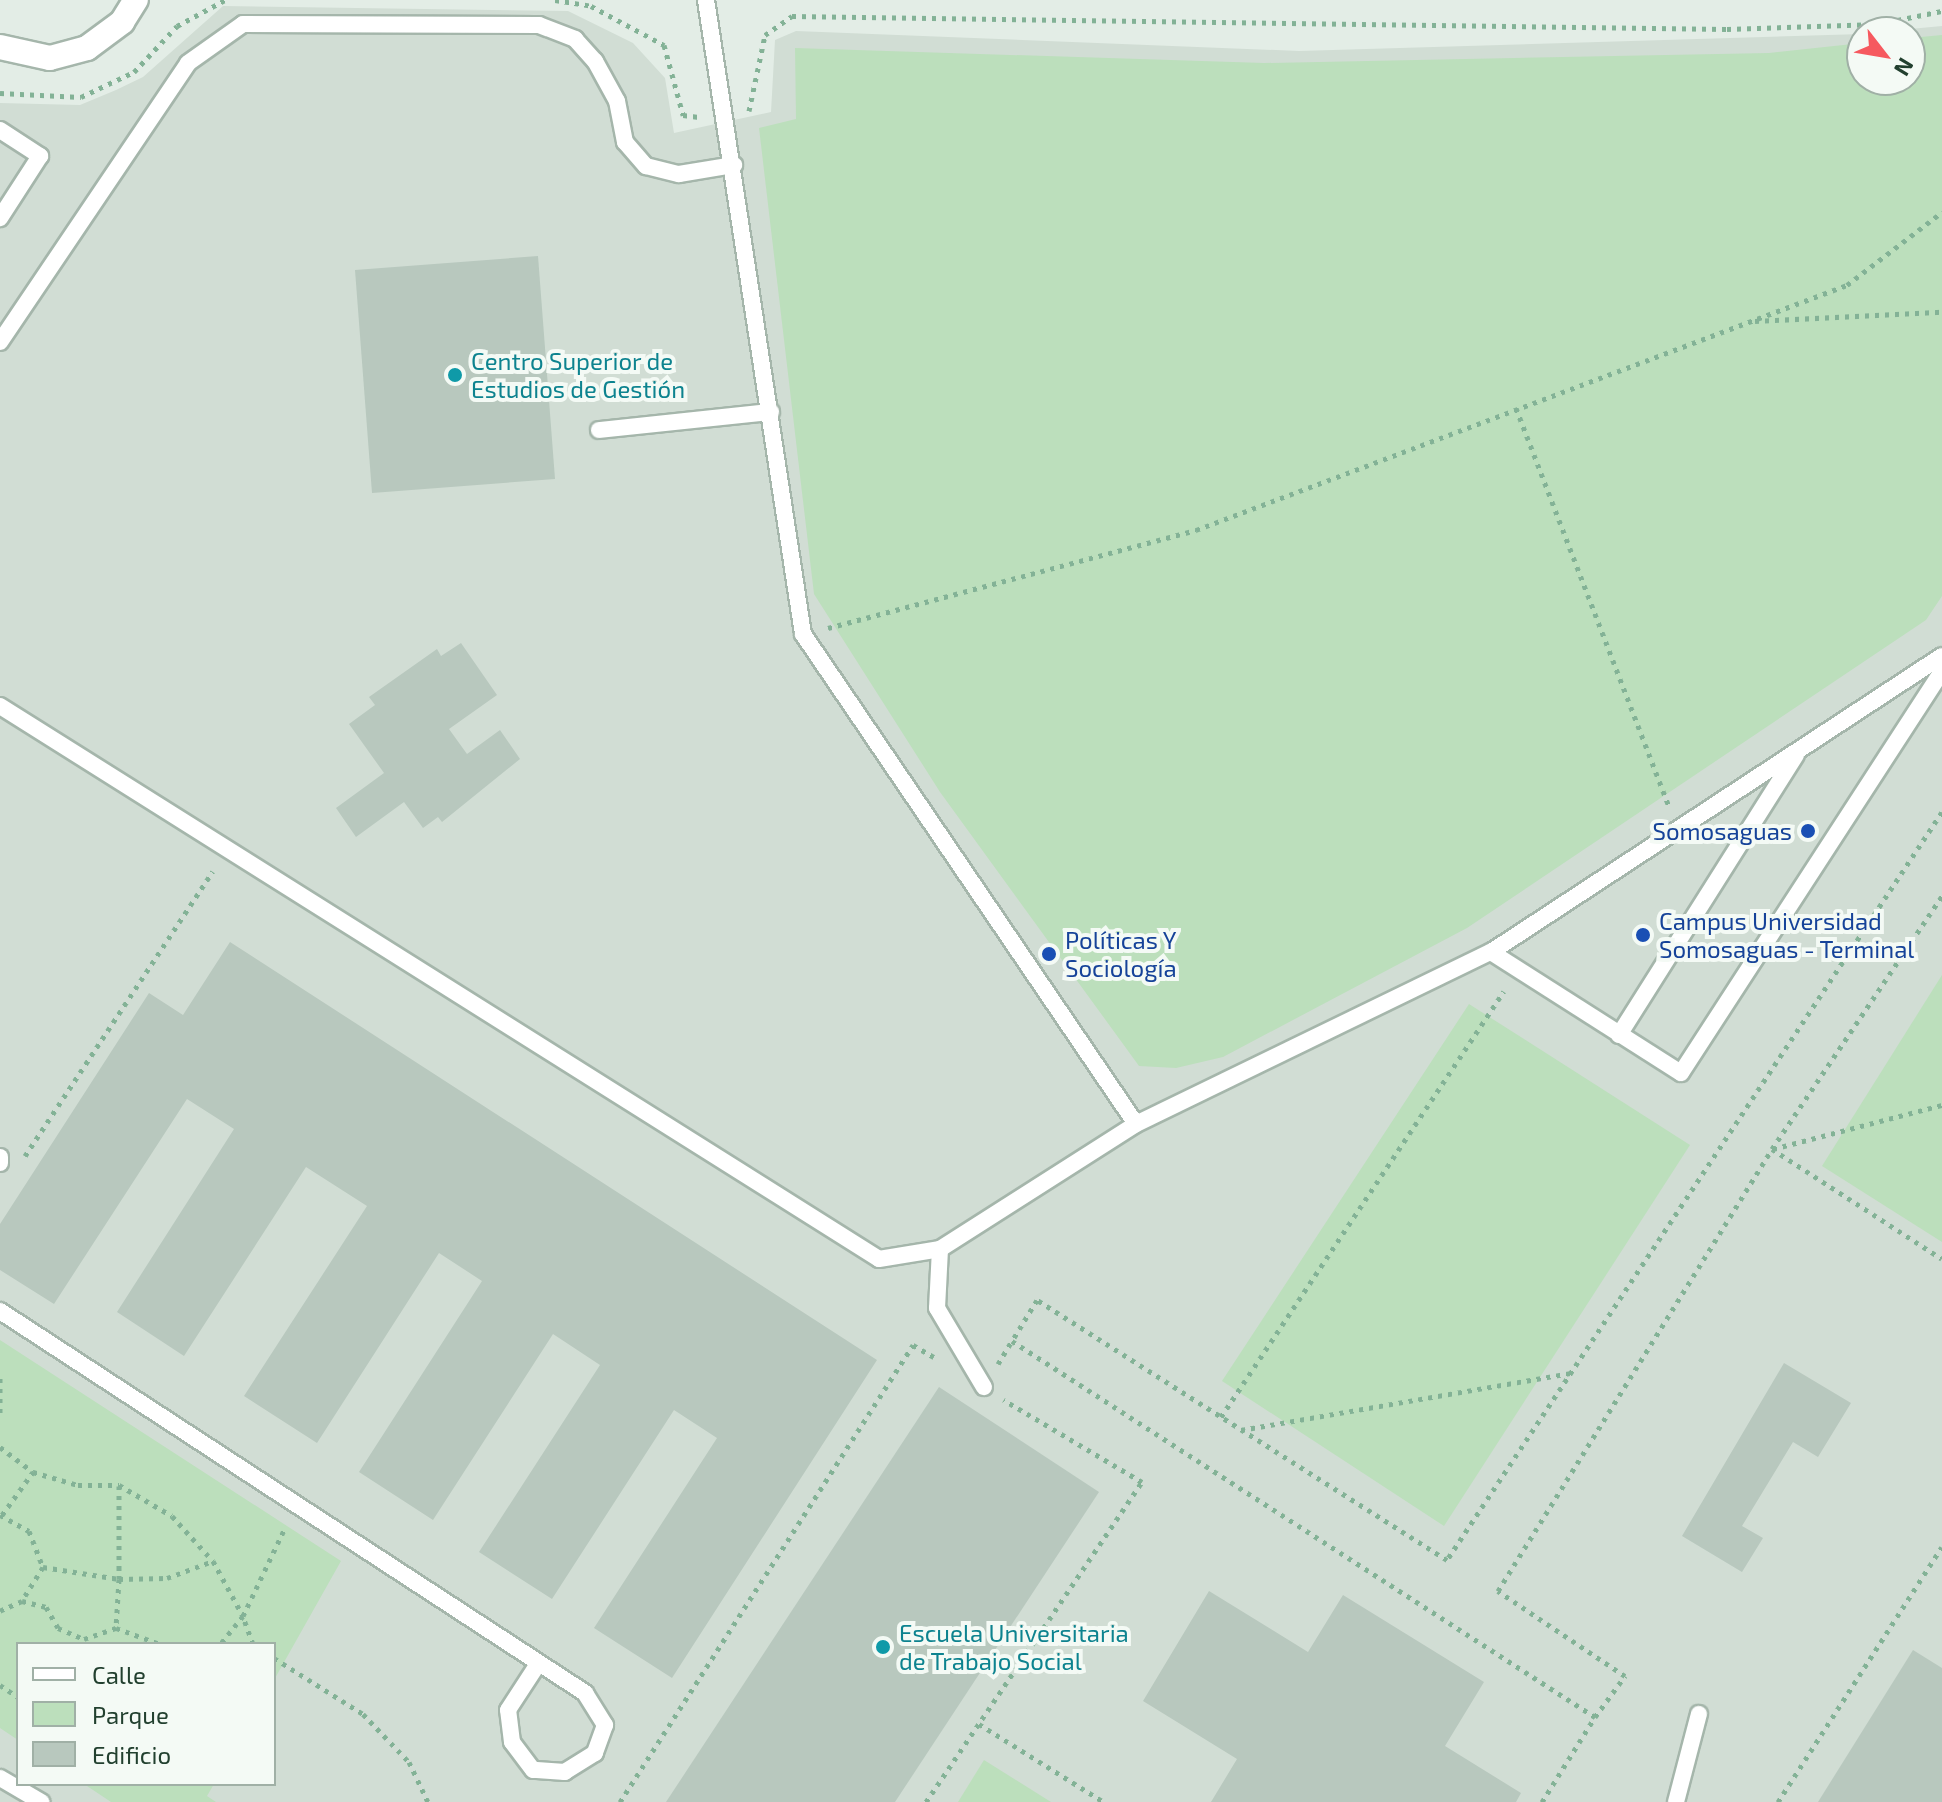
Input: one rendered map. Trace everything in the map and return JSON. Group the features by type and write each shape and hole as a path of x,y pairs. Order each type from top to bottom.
{"street":[{"path":"0,47 50,58 87,48 122,22 136,0"}],"lane":[{"path":"706,0 727,113 803,634 1136,1124"},
{"path":"0,342 188,63 243,24 539,25 575,39 595,61 617,101 625,142 646,166 679,174 734,165"},
{"path":"0,130 40,156 0,218"},
{"path":"599,430 771,412"},
{"path":"0,706 225,853 833,1236 879,1259 940,1249 1136,1124 1491,952 1942,656"},
{"path":"1491,952 1681,1073 1942,671"},
{"path":"1619,1035 1799,750"},
{"path":"940,1249 937,1308 984,1387"},
{"path":"0,1311 585,1693 605,1725 595,1753 565,1772 533,1770 512,1742 508,1710 538,1664"},
{"path":"1676,1802 1699,1714"},
{"path":"0,1778 41,1802"}],"path":[{"path":"555,0 591,6 664,45 676,67 683,115 754,110 765,35 792,16 1727,29 1878,24 1942,11"},
{"path":"803,634 1196,530 1847,285 1942,212"},
{"path":"1747,322 1942,312"},
{"path":"1516,408 1678,828"},
{"path":"1595,1717 1012,1341 1037,1300 1447,1560 1942,812"},
{"path":"17,1168 225,853"},
{"path":"1542,1802 1595,1717 1625,1676 1498,1591 1772,1149 1942,896"},
{"path":"1221,1417 1518,970"},
{"path":"1772,1149 1942,1105"},
{"path":"1772,1149 1942,1259"},
{"path":"620,1802 913,1345 1142,1482 926,1802"},
{"path":"1241,1430 1571,1373"},
{"path":"0,1378 0,1417"},
{"path":"0,1447 33,1472 78,1485 119,1485 172,1516 213,1561 243,1616 249,1642"},
{"path":"33,1472 1,1515 29,1531 43,1567"},
{"path":"116,1628 119,1485"},
{"path":"222,1642 243,1616 296,1506"},
{"path":"1778,1802 1942,1547"},
{"path":"43,1567 119,1579 167,1578 213,1561"},
{"path":"0,1611 22,1601 43,1567"},
{"path":"22,1601 46,1607 58,1628 84,1639 116,1628 154,1642"},
{"path":"276,1659 363,1714 409,1762 428,1802"},
{"path":"979,1724 1104,1802"}],"shaded area":[{"path":"223,6 568,11 633,43 665,78 674,133 771,112 775,40 796,31 1299,51 1846,34 1846,96 1926,96 1926,28 1942,26 1942,1802 0,1802 0,103 80,105 143,77"}],"green space":[{"path":"1942,35 1942,596 1926,620 1467,928 1223,1057 1176,1068 1139,1066 940,792 814,594 759,128 796,119 795,48 1264,63 1769,53 1846,45 1846,96 1926,96 1926,36"},
{"path":"1942,975 1942,1242 1822,1166"},
{"path":"1469,1004 1690,1145 1444,1526 1222,1381"},
{"path":"0,1340 341,1561 276,1676 276,1642 16,1642 16,1739 0,1728"},
{"path":"984,1760 1051,1802 958,1802"},
{"path":"87,1786 213,1786 207,1796 216,1802 111,1802"}],"building":[{"name":"Centro Superior de Estudios de Gestión","path":"538,256 555,479 372,493 355,270"},
{"path":"461,643 497,695 449,729 467,754 500,730 520,759 442,822 438,817 423,828 404,802 356,837 336,808 384,773 349,724 375,705 369,697 437,649 441,656"},
{"path":"230,942 877,1360 672,1678 594,1628 717,1438 674,1410 552,1599 479,1552 600,1365 553,1334 433,1520 359,1472 482,1281 439,1253 317,1443 244,1396 367,1206 306,1167 184,1356 117,1312 234,1129 187,1099 54,1304 0,1270 0,1224 149,993 183,1015"},
{"path":"1784,1363 1851,1403 1818,1457 1793,1442 1742,1526 1763,1538 1742,1572 1682,1536"},
{"name":"Escuela Universitaria de Trabajo Social","path":"939,1387 1099,1492 895,1802 666,1802"},
{"path":"1209,1591 1308,1652 1343,1595 1484,1682 1445,1746 1521,1793 1516,1802 1211,1802 1237,1759 1143,1701"},
{"path":"1913,1650 1942,1668 1942,1802 1818,1802"}],"place":[{"name":"Centro Superior de Estudios de Gestión","path":"455,375"},
{"name":"Somosaguas","path":"1808,831"},
{"name":"Campus Universidad Somosaguas - Terminal","path":"1643,935"},
{"name":"Políticas Y Sociología","path":"1049,954"},
{"name":"Escuela Universitaria de Trabajo Social","path":"883,1647"}]}
